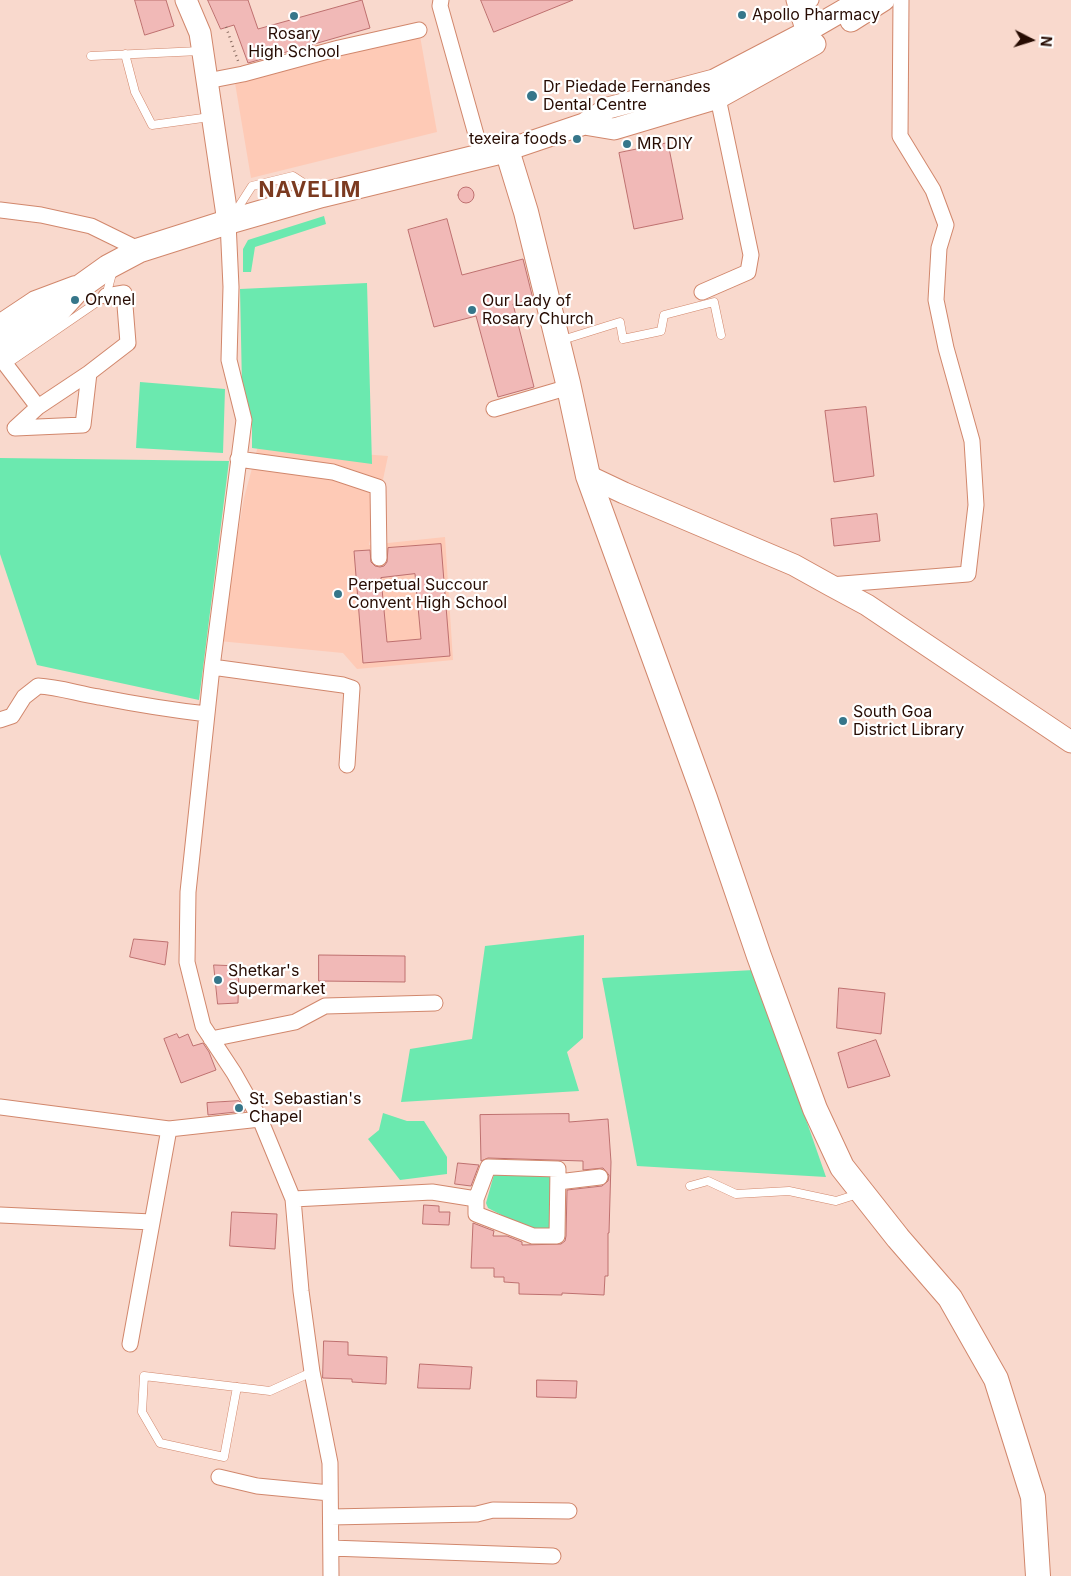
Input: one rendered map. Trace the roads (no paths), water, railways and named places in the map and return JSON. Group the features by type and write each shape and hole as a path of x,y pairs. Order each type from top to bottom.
{"main road":[{"path":"2,362 47,323 80,287 115,263 140,250 322,195 507,150 526,212 569,387 588,476 706,798 759,956 814,1109 842,1167 898,1238 950,1298 996,1379 1033,1496 1038,1576"},
{"path":"0,327 36,303 80,287"}],"street":[{"path":"186,0 200,33 228,222 231,287 228,360 244,420 212,667 188,892 187,962 203,1026 234,1073 260,1119 293,1199 301,1291 312,1372 330,1463 332,1576"},
{"path":"804,33 795,4 811,0"},
{"path":"507,150 584,124 608,108 714,80 804,33 861,0"},
{"path":"584,124 614,129 718,98 833,33 884,0"},
{"path":"830,584 968,574 976,505 972,441 946,348 936,300 939,248 946,225 933,190 900,136 901,0"},
{"path":"445,2 482,156"},
{"path":"207,81 243,74 340,48 419,30"},
{"path":"702,292 748,272 751,255 718,98"},
{"path":"0,210 41,215 91,226 140,250"},
{"path":"89,373 83,425 15,428 38,407 89,373 128,343 124,293 106,296"},
{"path":"2,362 38,407"},
{"path":"494,409 569,387"},
{"path":"238,460 333,472 378,487 379,558"},
{"path":"588,476 794,565 830,584 867,605 1071,742"},
{"path":"212,667 343,685 352,688 347,765"},
{"path":"0,720 12,716 24,697 38,686 51,686 82,694 207,714"},
{"path":"211,1039 295,1022 325,1006 435,1003"},
{"path":"0,1107 169,1129 260,1119"},
{"path":"130,1344 169,1129"},
{"path":"488,1167 558,1169 557,1236 533,1236 476,1214 476,1200 488,1167"},
{"path":"558,1182 600,1177"},
{"path":"293,1199 432,1192 476,1200"},
{"path":"0,1215 152,1222"},
{"path":"219,1477 257,1486 330,1493"},
{"path":"331,1517 477,1514 493,1510 569,1511"},
{"path":"331,1548 553,1556"}],"lane":[{"path":"91,56 202,51"},
{"path":"125,54 135,92 152,125 212,117"},
{"path":"2,362 106,296 115,263"},
{"path":"558,342 620,322 623,339 661,331 664,315 714,302 721,335"},
{"path":"690,1186 708,1180 736,1194 789,1191 836,1201 862,1193"},
{"path":"237,1387 224,1457 160,1444 142,1412 144,1376 237,1387 270,1391 312,1372"}],"place":[{"name":"Apollo Pharmacy","path":"742,15"},
{"name":"Rosary High School","path":"294,16"},
{"name":"Dr Piedade Fernandes Dental Centre","path":"532,96"},
{"name":"texeira foods","path":"577,139"},
{"name":"MR DIY","path":"627,144"},
{"name":"Orvnel","path":"75,300"},
{"name":"Our Lady of Rosary Church","path":"472,310"},
{"name":"Perpetual Succour Convent High School","path":"338,594"},
{"name":"South Goa District Library","path":"843,721"},
{"name":"Shetkar's Supermarket","path":"218,980"},
{"name":"St. Sebastian's Chapel","path":"239,1108"}],"district":[{"name":"NAVELIM","path":"310,191"}]}
